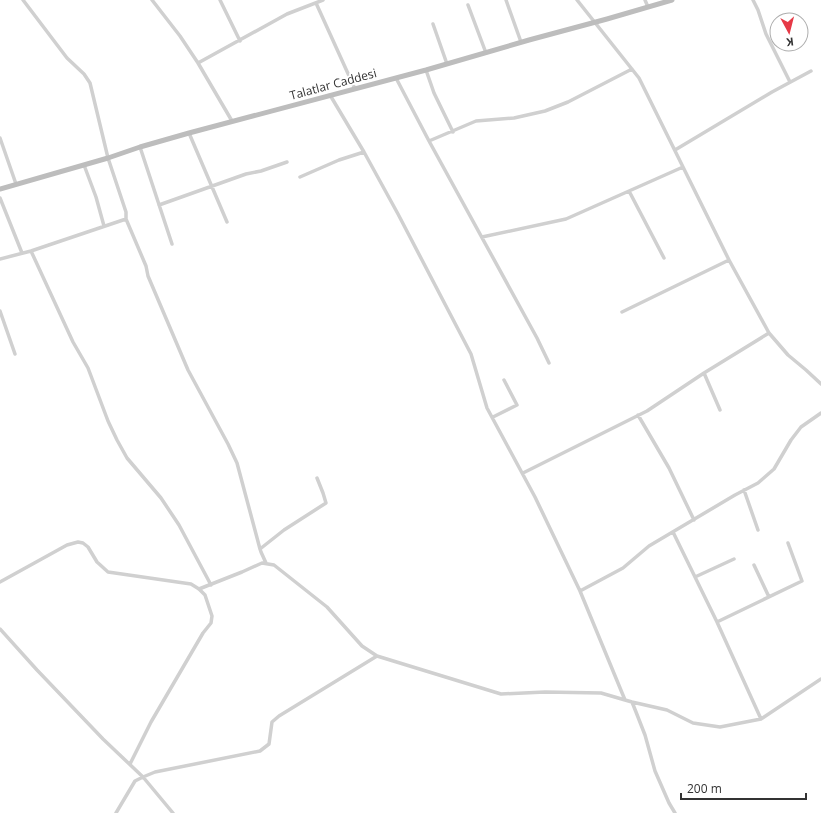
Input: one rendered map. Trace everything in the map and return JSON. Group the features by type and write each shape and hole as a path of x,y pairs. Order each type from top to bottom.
{"street":[{"path":"23,0 67,58 84,74 90,83 108,158 126,212 126,219 146,266 148,276 188,370 237,463 260,552 266,563"},
{"path":"152,0 180,36 198,63 232,121"},
{"path":"220,0 240,40"},
{"path":"198,63 287,14 323,0"},
{"path":"506,0 521,42"},
{"path":"577,0 639,78 729,260 769,333 788,355 821,384"},
{"path":"645,0 648,7"},
{"name":"Talatlar Caddesi","path":"0,189 189,133 426,70 672,0"},
{"path":"753,0 766,34 790,82"},
{"path":"316,3 355,89"},
{"path":"468,4 486,53"},
{"path":"433,24 447,64"},
{"path":"429,141 476,121 514,118 545,111 568,102 632,69"},
{"path":"426,70 434,93 453,132"},
{"path":"675,150 811,71"},
{"path":"396,78 537,338 549,363"},
{"path":"330,95 364,152 398,214 471,354 488,408 523,473 580,591 625,700"},
{"path":"189,133 227,222"},
{"path":"0,138 16,184"},
{"path":"140,147 172,244"},
{"path":"300,176 339,160 364,152"},
{"path":"160,205 246,174 261,171 287,162"},
{"path":"84,165 96,197 104,226"},
{"path":"482,237 566,219 682,167"},
{"path":"629,191 664,258"},
{"path":"0,198 22,253"},
{"path":"0,259 31,251 126,219"},
{"path":"31,251 73,342 88,368 108,421 117,440 127,458 161,498 179,525 211,585"},
{"path":"622,312 729,260"},
{"path":"0,312 15,354"},
{"path":"523,473 647,410 769,333"},
{"path":"704,373 720,410"},
{"path":"493,417 517,405 504,380"},
{"path":"580,591 623,568 649,546 672,532 758,483 774,469 802,427 821,413"},
{"path":"638,415 668,468 694,520"},
{"path":"260,549 284,530 326,503 317,478"},
{"path":"744,490 758,530"},
{"path":"672,532 717,622 761,719"},
{"path":"0,582 67,545 78,542 88,547 97,562 108,572 191,584 205,595 212,616 211,623 203,633 151,722 130,764"},
{"path":"717,622 802,581 788,543"},
{"path":"694,577 734,559"},
{"path":"199,589 262,563 274,565 327,607 362,646 377,656 501,694 545,692 601,694 667,710 693,723 720,727 761,719 821,679"},
{"path":"754,565 769,597"},
{"path":"0,629 103,739 143,777 173,813"},
{"path":"116,813 135,781 143,777 155,772 260,751 269,744 272,722 278,716 377,656"},
{"path":"632,702 645,735 655,771 675,813"}]}
